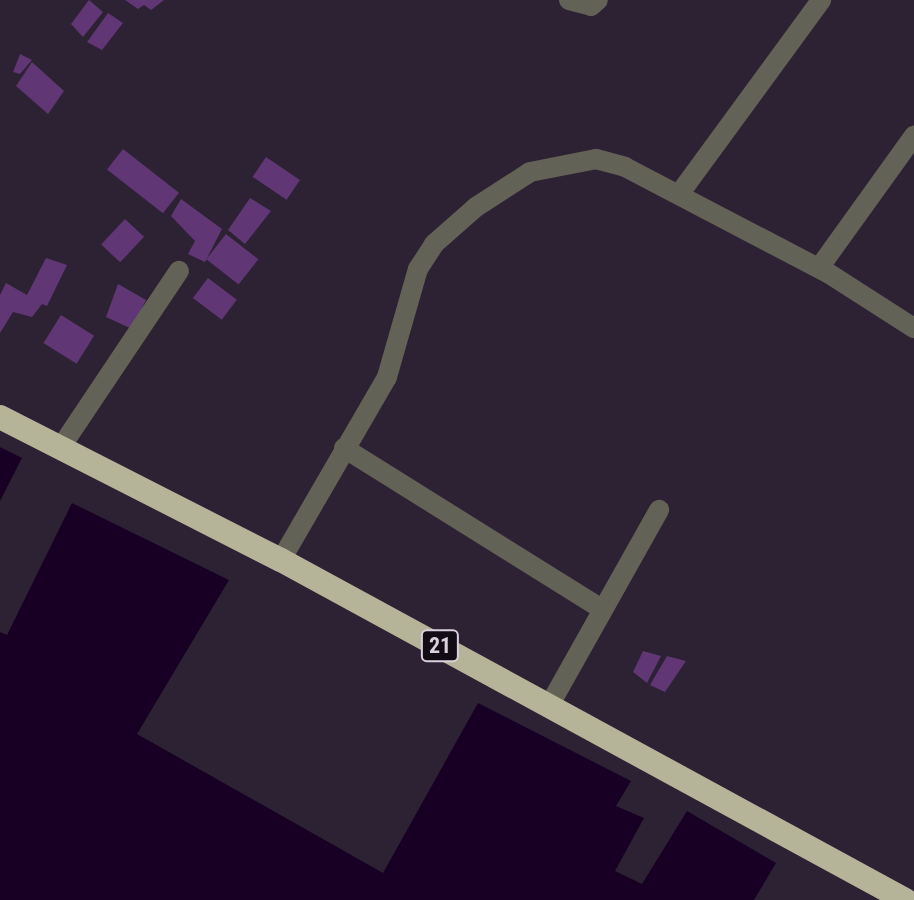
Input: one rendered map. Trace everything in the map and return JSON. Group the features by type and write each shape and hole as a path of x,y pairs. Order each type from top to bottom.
{"highway":[{"name":"21","path":"0,417 281,560 905,900"}],"street":[{"path":"569,0 591,6 598,0"},
{"path":"680,193 821,0"},
{"path":"819,268 914,136"},
{"path":"281,560 400,346 408,289 434,244 476,207 530,172 596,159 680,193 819,268 914,328"},
{"path":"61,447 179,271"},
{"path":"344,448 602,609"},
{"path":"549,706 659,510"}],"shaded area":[{"path":"0,447 22,458 0,501"},
{"path":"72,503 229,580 137,734 383,873 478,703 631,781 616,806 644,818 615,871 642,884 687,811 776,863 754,900 0,900 0,632 7,635"}],"building":[{"path":"89,0 103,12 83,37 71,24"},
{"path":"125,0 164,0 151,10 144,5 138,9"},
{"path":"108,13 123,23 102,50 87,42"},
{"path":"20,54 32,60 20,74 13,72"},
{"path":"32,62 64,91 48,114 16,86"},
{"path":"123,149 179,193 163,213 107,169"},
{"path":"266,157 300,180 287,200 253,177"},
{"path":"250,198 271,211 245,244 228,230"},
{"path":"181,199 222,229 205,262 188,254 195,241 171,216"},
{"path":"125,219 144,237 120,262 101,245"},
{"path":"226,234 258,259 239,284 206,259"},
{"path":"46,258 67,265 47,306 42,304 32,317 13,312 0,333 0,295 6,283 27,295"},
{"path":"208,278 237,300 222,320 193,298"},
{"path":"118,284 146,300 132,329 106,317"},
{"path":"61,315 94,336 77,364 44,343"},
{"path":"643,651 661,656 647,683 633,672"},
{"path":"667,656 686,661 665,692 650,685"}]}
